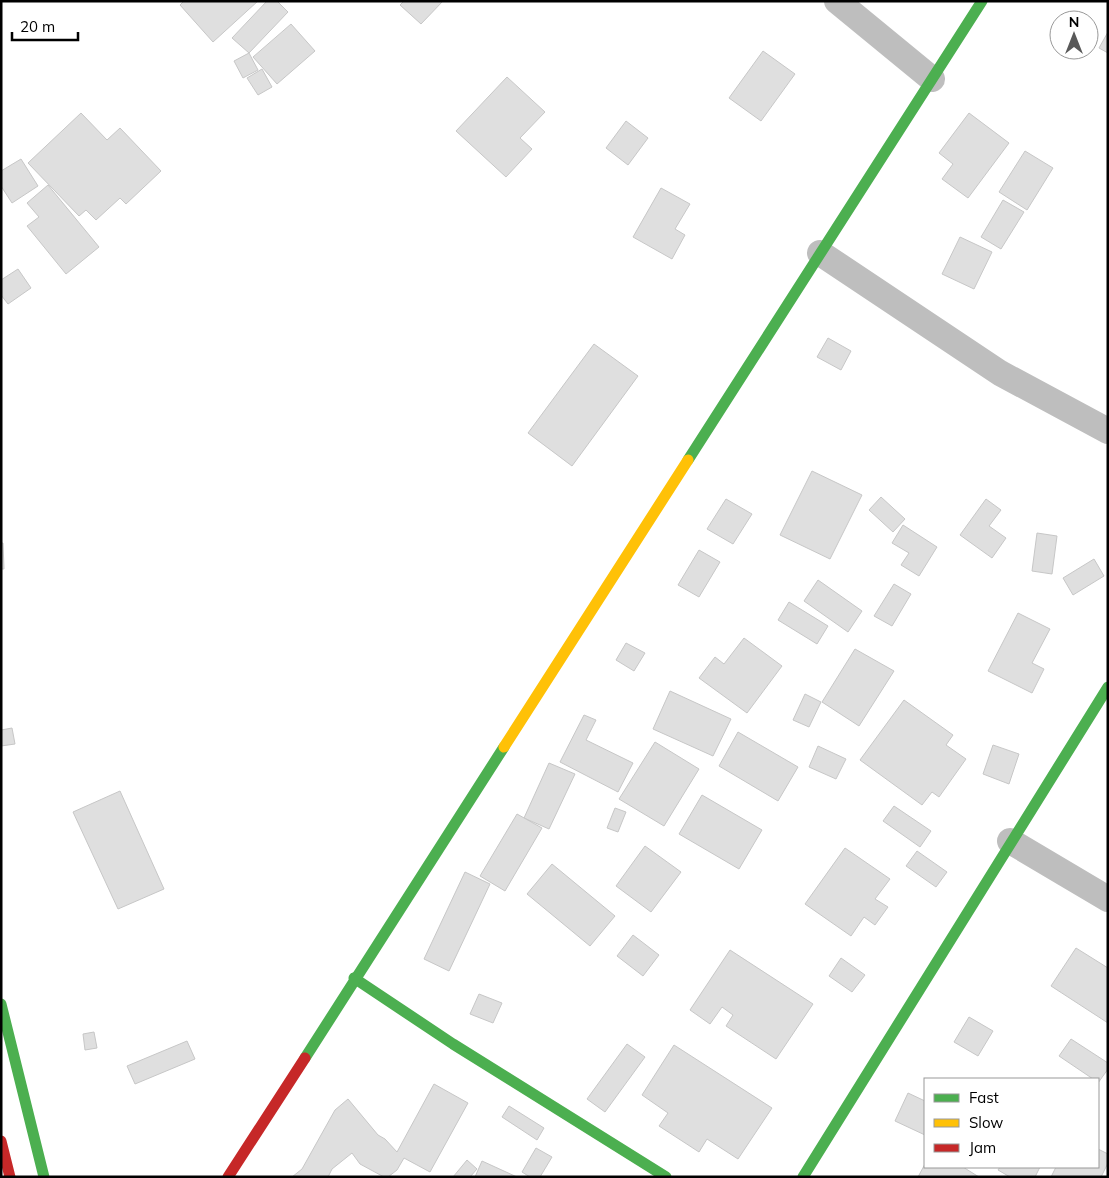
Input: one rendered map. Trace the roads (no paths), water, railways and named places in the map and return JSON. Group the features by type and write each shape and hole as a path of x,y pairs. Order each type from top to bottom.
{"street":[{"path":"837,1 932,79"},
{"path":"228,1177 982,1"},
{"path":"820,253 1000,373 1108,431"},
{"path":"803,1177 1108,687"},
{"path":"1010,842 1108,900"},
{"path":"354,978 461,1050 666,1177"},
{"path":"1,1004 44,1177"},
{"path":"1,1141 10,1177"}]}
